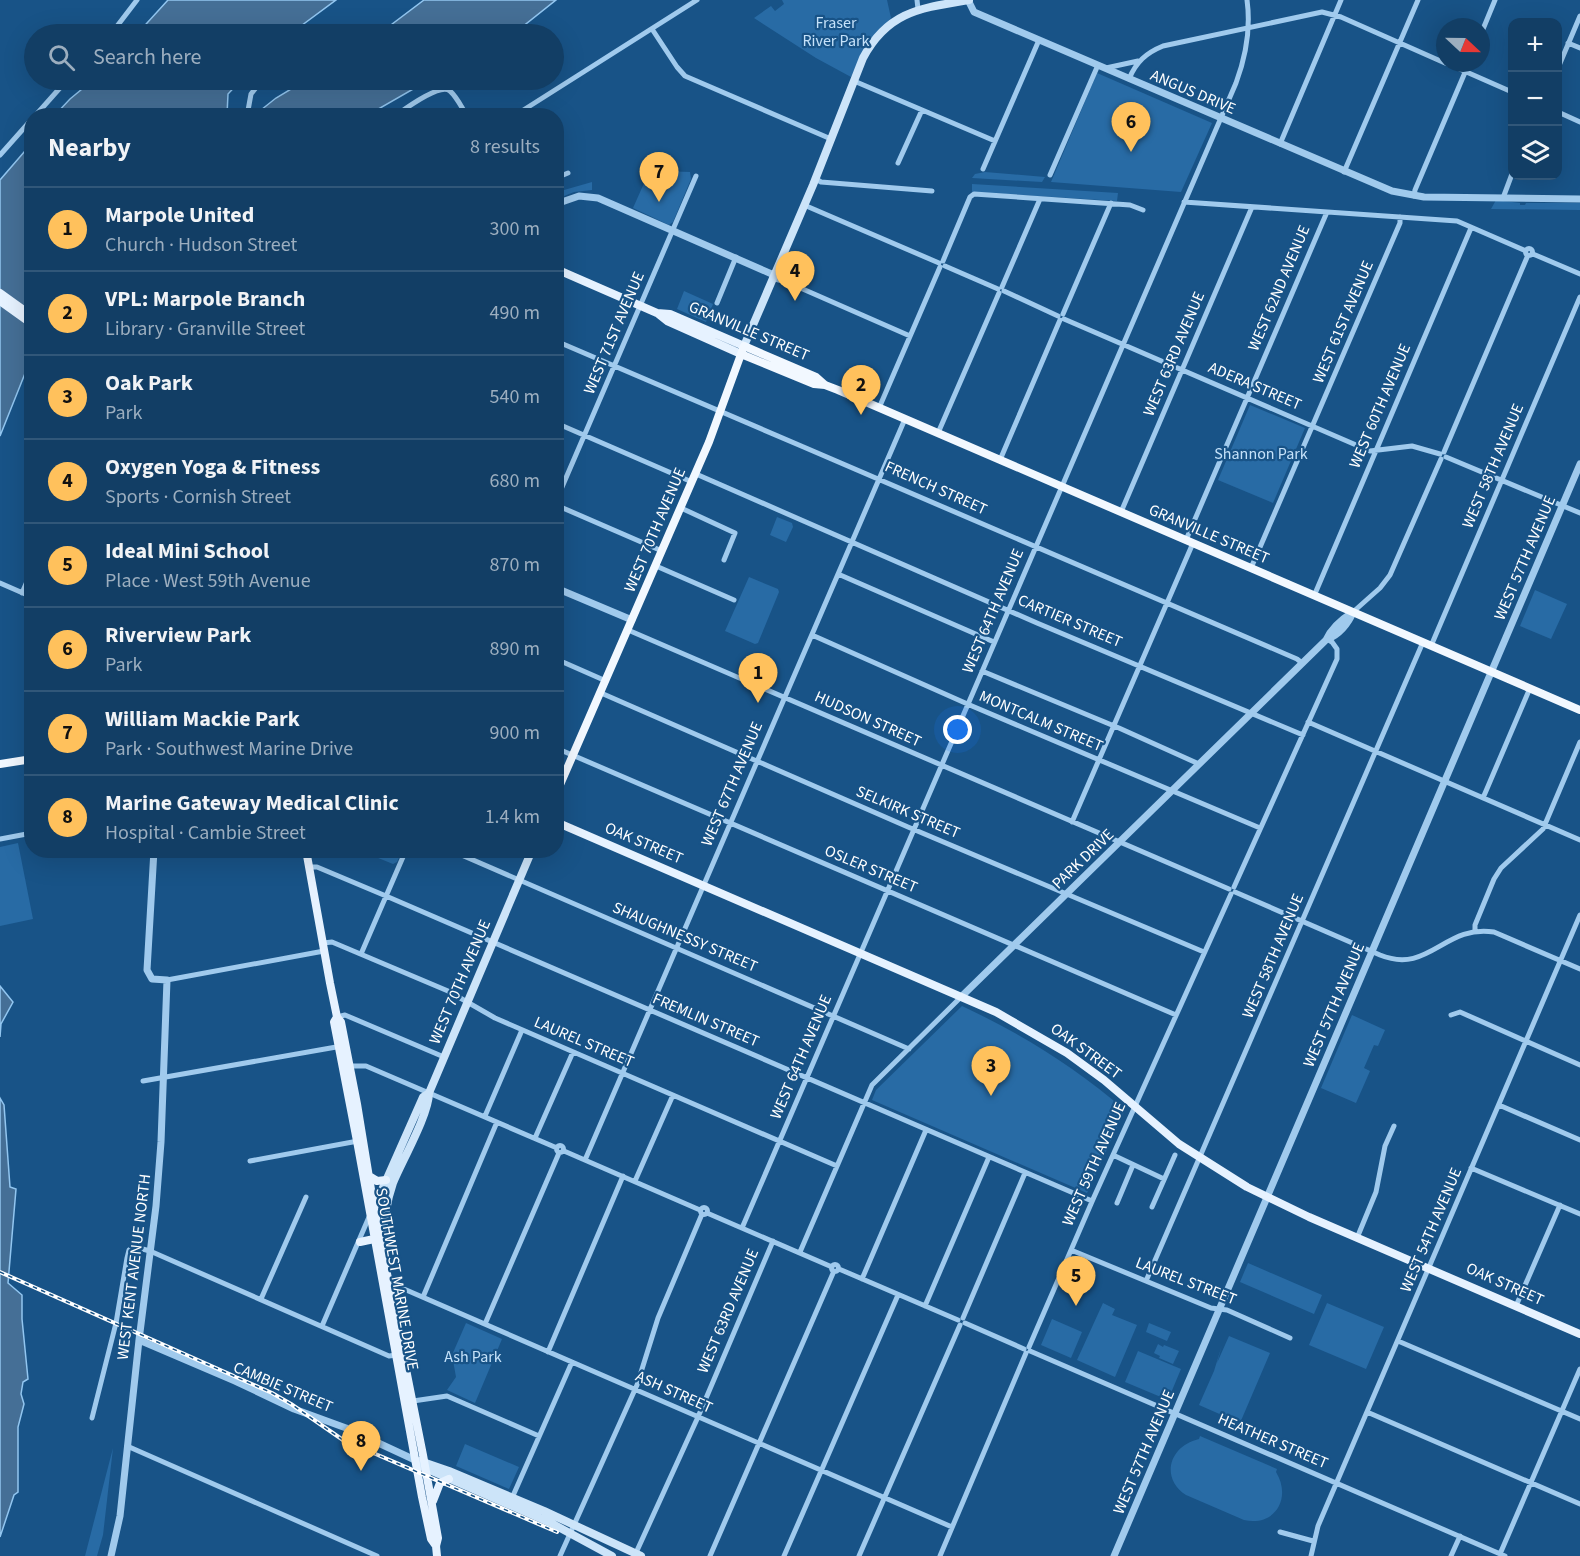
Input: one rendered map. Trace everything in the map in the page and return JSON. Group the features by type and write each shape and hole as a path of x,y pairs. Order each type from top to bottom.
{"highway":[{"name":"GRANVILLE STREET","path":"742,350 816,377 825,385 1580,710"},
{"name":"WEST 70TH AVENUE","path":"564,777 722,412 742,350"},
{"path":"0,759 24,755"},
{"path":"0,764 24,760"}],"main road":[{"path":"773,275 816,179 867,51 883,29 903,15 918,9 969,0"},
{"name":"GRANVILLE STREET","path":"564,272 657,313 670,314 742,350"},
{"name":"WEST 70TH AVENUE","path":"742,350 773,275"},
{"path":"0,293 24,310"},
{"path":"0,301 24,318"},
{"name":"OAK STREET","path":"564,825 962,996 1010,1019 1050,1042 1104,1080 1134,1107 1200,1158 1267,1197 1580,1334"},
{"name":"SOUTHWEST MARINE DRIVE","path":"307,858 337,1017 341,1022 342,1046 372,1212 382,1246 400,1355 432,1505 438,1538 437,1556"},
{"name":"WEST 70TH AVENUE","path":"382,1246 384,1216 389,1195 429,1099 429,1092 529,858"},
{"name":"SOUTHWEST MARINE DRIVE","path":"342,1046 349,1066 360,1141 369,1176 374,1239 387,1287"},
{"name":"WEST 70TH AVENUE","path":"372,1212 423,1096 429,1092"},
{"path":"369,1176 378,1180 386,1180"},
{"path":"360,1242 374,1239"},
{"name":"SOUTHWEST MARINE DRIVE","path":"400,1355 413,1401 431,1539 436,1546"},
{"name":"CAMBIE STREET","path":"422,1464 449,1479 637,1555"},
{"name":"CAMBIE STREET","path":"422,1464 512,1498 572,1528 612,1556"},
{"path":"432,1505 440,1483 449,1479"}],"street":[{"path":"118,24 136,0"},
{"path":"564,84 697,0"},
{"path":"916,0 918,9"},
{"name":"ANGUS DRIVE","path":"969,0 974,12 1383,188 1414,196 1580,199"},
{"name":"WEST 64TH AVENUE","path":"742,1228 1121,345 1221,118 1241,69 1249,27 1247,0"},
{"path":"1280,144 1341,0"},
{"path":"1344,172 1418,0"},
{"path":"1488,18 1495,0"},
{"path":"1129,79 1140,61 1151,51 1162,46 1322,12 1335,15 1436,59"},
{"path":"1562,58 1580,16"},
{"path":"651,29 677,68 685,75 831,139"},
{"path":"983,169 1039,40"},
{"path":"1569,43 1580,48"},
{"path":"1050,175 1101,66 1140,61"},
{"path":"1414,196 1465,72 1508,90"},
{"path":"854,81 995,141"},
{"path":"42,108 58,90"},
{"path":"248,108 254,90"},
{"path":"408,108 442,90"},
{"path":"448,90 461,108"},
{"path":"527,108 555,90"},
{"path":"898,163 922,110"},
{"path":"1562,114 1580,122"},
{"path":"0,155 24,129"},
{"path":"564,174 568,173"},
{"name":"WEST 71ST AVENUE","path":"564,484 696,176"},
{"path":"816,179 821,182 932,191"},
{"path":"1503,198 1510,180"},
{"path":"879,408 970,197 976,194 1130,205 1143,210"},
{"path":"564,201 574,197 595,197 736,257 910,336"},
{"path":"938,433 1040,199"},
{"path":"1184,202 1457,221 1580,274"},
{"path":"1000,460 1111,204"},
{"name":"ADERA STREET","path":"804,205 1001,290 1121,345 1368,450 1412,446 1443,455 1580,513"},
{"name":"WEST 63RD AVENUE","path":"1121,512 1252,207"},
{"name":"WEST 62ND AVENUE","path":"1072,822 1166,602 1247,397 1327,212"},
{"name":"WEST 61ST AVENUE","path":"1251,568 1401,217"},
{"name":"WEST 60TH AVENUE","path":"1314,596 1471,228"},
{"path":"1353,612 1380,588 1396,565 1529,253"},
{"path":"717,303 736,257"},
{"name":"WEST 58TH AVENUE","path":"1146,1281 1376,751 1502,480 1580,297"},
{"name":"FRENCH STREET","path":"564,344 879,478 1302,663"},
{"name":"WEST 67TH AVENUE","path":"585,1160 905,419"},
{"name":"CARTIER STREET","path":"564,426 852,541 1303,735"},
{"name":"WEST 57TH AVENUE","path":"1114,1556 1580,464"},
{"path":"564,507 663,551"},
{"path":"681,508 735,533 724,560"},
{"path":"656,566 734,600"},
{"path":"838,574 994,642"},
{"path":"0,583 22,593 24,588"},
{"path":"564,591 633,620"},
{"name":"PARK DRIVE","path":"864,1103 876,1080 1302,663 1327,639 1332,638 1349,621 1353,612"},
{"name":"HUDSON STREET","path":"628,630 940,766 1397,960 1409,960 1430,952 1452,938 1475,931"},
{"name":"MONTCALM STREET","path":"812,635 967,704 1260,828"},
{"name":"WEST 59TH AVENUE","path":"940,1556 1092,1201 1337,656 1335,646 1327,639"},
{"path":"564,663 606,681"},
{"path":"982,671 1199,764"},
{"path":"1483,798 1530,688"},
{"name":"SELKIRK STREET","path":"601,693 1204,952"},
{"path":"1308,722 1580,840"},
{"path":"1580,742 1543,829 1509,859 1497,874 1475,925 1475,931 1494,932 1580,969"},
{"name":"OSLER STREET","path":"564,751 1176,1014"},
{"path":"0,839 24,834"},
{"name":"LAUREL STREET","path":"153,858 147,970 149,976 155,980 167,980 323,947 332,942 448,991 495,1018 522,1030 837,1166"},
{"path":"361,954 403,858"},
{"name":"SHAUGHNESSY STREET","path":"468,858 909,1049"},
{"name":"FREMLIN STREET","path":"309,867 317,867 386,896 1092,1201"},
{"name":"WEST 54TH AVENUE","path":"1311,1556 1313,1541 1367,1412 1580,915"},
{"name":"WEST KENT AVENUE NORTH","path":"111,1556 120,1516 161,1142 167,980"},
{"path":"1451,1015 1460,1012 1580,1065"},
{"path":"337,1017 345,1015 444,1058"},
{"path":"485,1116 522,1030"},
{"path":"143,1082 342,1046"},
{"path":"535,1138 573,1052"},
{"name":"HEATHER STREET","path":"349,1066 360,1064 429,1092 835,1269 1503,1555"},
{"path":"636,1181 673,1095"},
{"path":"800,1252 864,1103"},
{"path":"1499,1105 1580,1140"},
{"path":"423,1297 497,1122"},
{"path":"1357,1238 1376,1192 1385,1146 1394,1126"},
{"path":"862,1279 926,1130"},
{"path":"250,1161 360,1141"},
{"path":"485,1324 560,1150"},
{"path":"1113,1155 1164,1179"},
{"path":"1152,1207 1175,1155"},
{"path":"925,1306 989,1157"},
{"path":"1117,1203 1133,1165"},
{"path":"1472,1168 1580,1214"},
{"path":"859,1556 1025,1173"},
{"path":"548,1352 623,1176"},
{"path":"261,1299 306,1197"},
{"path":"1516,1306 1560,1205"},
{"name":"WEST 70TH AVENUE","path":"322,1326 372,1212"},
{"path":"560,1556 635,1390 658,1318 703,1212"},
{"name":"WEST 63RD AVENUE","path":"637,1555 773,1241"},
{"path":"92,1418 116,1323 129,1251 135,1247 150,1251 389,1356 400,1355"},
{"name":"LAUREL STREET","path":"1071,1250 1212,1309 1228,1311 1290,1338"},
{"path":"710,1556 835,1269"},
{"name":"ASH STREET","path":"387,1287 397,1286 423,1297 952,1527"},
{"path":"784,1556 898,1295"},
{"name":"CAMBIE STREET","path":"139,1340 294,1409 346,1428 422,1464"},
{"path":"1398,1341 1580,1419"},
{"path":"512,1498 572,1362"},
{"path":"1503,1555 1580,1369"},
{"path":"413,1401 447,1396 539,1436"},
{"path":"1367,1412 1580,1504"},
{"path":"127,1446 377,1556"},
{"path":"1280,1532 1313,1541"},
{"path":"1451,1556 1460,1536"}],"green space":[{"name":"Fraser River Park","path":"782,0 887,0 891,18 867,44 851,77 816,58 754,18 771,6 775,11 784,4"},
{"path":"1097,73 1212,123 1181,192 1051,182"},
{"path":"649,172 690,172 691,179 673,222 669,225 633,208"},
{"path":"985,172 1045,177 1042,182 972,178 975,174"},
{"path":"592,182 592,190 574,192 564,196 564,190"},
{"path":"972,184 1118,193 1117,201 972,192"},
{"path":"1496,200 1520,203 1520,205 1580,203 1580,210 1491,209"},
{"path":"684,291 713,304 706,322 677,309"},
{"name":"Shannon Park","path":"1250,405 1305,428 1273,503 1218,480"},
{"path":"777,517 792,523 793,527 786,542 770,535"},
{"path":"749,577 778,589 779,592 758,643 755,644 725,631"},
{"path":"1535,590 1567,604 1551,639 1520,626"},
{"path":"18,843 33,919 0,926 0,847"},
{"path":"378,858 399,858 393,864"},
{"path":"962,1006 1047,1052 1125,1110 1087,1193 872,1100 876,1090"},
{"path":"1352,1015 1385,1030 1378,1046 1374,1045 1364,1068 1370,1071 1356,1103 1321,1088"},
{"path":"1248,1263 1322,1295 1314,1314 1240,1282"},
{"path":"1103,1303 1115,1309 1112,1315 1137,1325 1115,1377 1077,1360"},
{"path":"1327,1303 1384,1327 1366,1369 1309,1345"},
{"path":"1052,1319 1082,1332 1071,1358 1041,1345"},
{"name":"Ash Park","path":"466,1323 502,1339 475,1403 447,1390 456,1377 452,1355"},
{"path":"1149,1323 1171,1332 1167,1341 1146,1332"},
{"path":"1229,1336 1270,1353 1240,1423 1199,1405 1214,1371 1222,1345 1217,1363"},
{"path":"1158,1344 1179,1351 1173,1364 1159,1358 1160,1356 1154,1353"},
{"path":"1138,1351 1181,1369 1168,1400 1125,1382"},
{"path":"1200,1436 1277,1469 1282,1491 1278,1508 1272,1515 1255,1521 1244,1520 1186,1495 1178,1488 1173,1480 1171,1463 1181,1448 1199,1439"},
{"path":"465,1444 519,1467 509,1489 456,1466"},
{"path":"113,1448 103,1535 97,1556 85,1556"}],"shaded area":[{"path":"168,0 336,0 304,24 146,24"},
{"path":"424,0 556,0 526,24 392,24"},
{"path":"81,90 232,90 228,94 227,108 62,108"},
{"path":"289,90 412,90 380,108 264,108"},
{"path":"24,152 24,376 0,436 0,180"},
{"path":"0,986 13,1002 1,1024 0,1037"},
{"path":"0,1098 4,1105 10,1187 16,1189 8,1283 22,1295 28,1379 23,1382 21,1394 24,1404 18,1427 18,1492 14,1495 0,1537"}],"railway":[{"path":"0,1272 272,1393 343,1440 557,1532"}],"place":[{"name":"Riverview Park","path":"1131,152"},
{"name":"William Mackie Park","path":"659,202"},
{"name":"Oxygen Yoga & Fitness","path":"795,301"},
{"name":"VPL: Marpole Branch","path":"861,415"},
{"name":"Marpole United","path":"758,703"},
{"name":"Oak Park","path":"991,1096"},
{"name":"Ideal Mini School","path":"1076,1306"},
{"name":"Marine Gateway Medical Clinic","path":"361,1471"}]}
